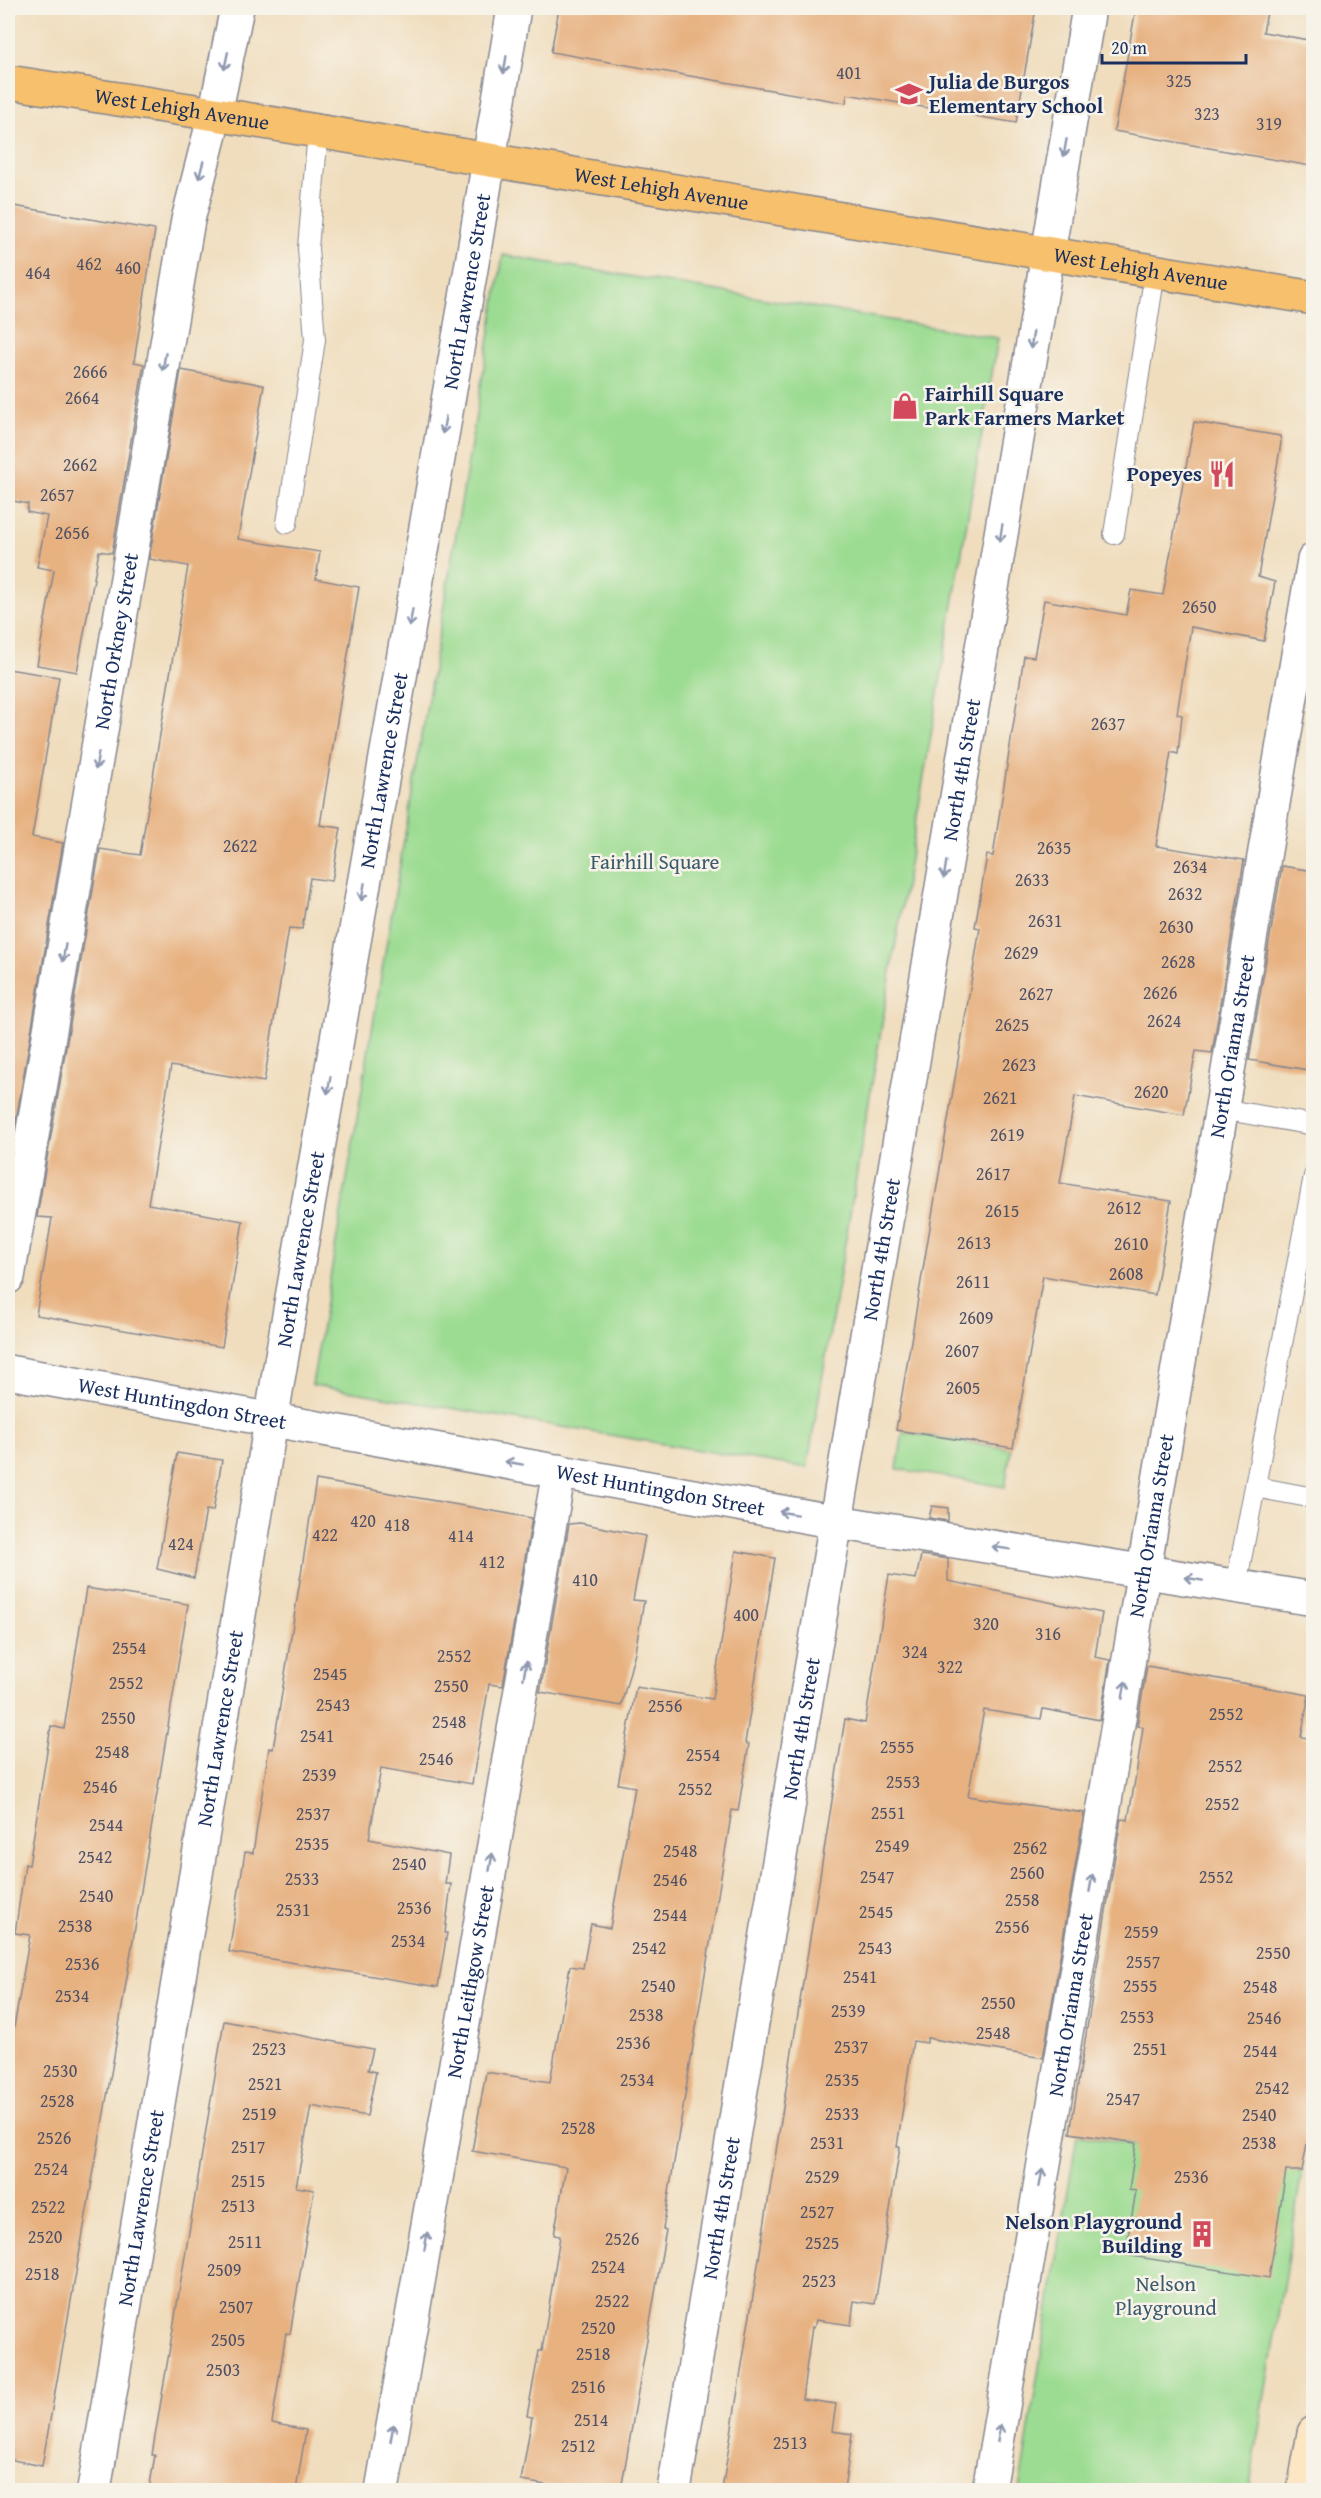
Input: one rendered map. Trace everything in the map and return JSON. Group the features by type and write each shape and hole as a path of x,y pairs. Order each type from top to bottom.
{"main road":[{"name":"West Lehigh Avenue","path":"8,82 318,131 1046,255 1314,298"}],"street":[{"name":"North Orkney Street","path":"8,1277 188,220 215,114 237,8"},
{"name":"North Lawrence Street","path":"94,2490 272,1419 514,8"},
{"name":"North 4th Street","path":"674,2490 1089,8"},
{"name":"North Orianna Street","path":"989,2490 1314,560"},
{"name":"West Huntingdon Street","path":"8,1372 837,1522 1314,1599"},
{"name":"North Leithgow Street","path":"382,2490 559,1471"},
{"path":"1304,2490 1314,2433"}],"lane":[{"path":"287,523 315,340 308,248 318,131"},
{"path":"1114,534 1155,272"},
{"path":"1221,1109 1314,1125"},
{"path":"1236,1586 1314,1176"},
{"path":"1255,1487 1314,1498"}],"green space":[{"name":"Fairhill Square","path":"503,255 998,338 807,1468 312,1385"},
{"path":"903,1432 1011,1449 1005,1487 897,1469"},
{"name":"Nelson Playground","path":"1077,2135 1302,2172 1249,2490 1019,2490"}],"building":[{"name":"Julia de Burgos Elementary School","path":"559,8 1036,8 1016,123 847,94 846,103 551,52"},
{"path":"1136,8 1268,8 1263,32 1314,41 1314,144 1310,166 1114,131"},
{"path":"8,205 155,230 134,362 144,364 112,553 99,551 77,672 37,665 54,570 37,567 47,516 27,512 28,504 8,500"},
{"path":"181,370 264,385 238,539 320,552 316,579 359,587 320,825 341,828 332,881 310,878 302,929 289,928 264,1082 171,1066 148,1204 243,1221 222,1347 36,1315 52,1218 37,1217 100,849 140,855 188,566 149,559"},
{"path":"1194,422 1280,436 1281,443 1258,577 1275,582 1264,641 1191,627 1177,714 1182,715 1178,754 1171,752 1156,846 1244,860 1212,1053 1196,1051 1184,1115 1075,1096 1060,1183 1171,1201 1155,1295 1043,1276 1013,1448 896,1430 980,928 975,927 987,855 993,856 1024,656 1034,657 1044,600 1126,615 1131,590 1163,595"},
{"path":"8,669 59,677 32,837 63,843 8,1168"},
{"path":"1282,866 1314,871 1314,1071 1249,1060"},
{"path":"177,1453 222,1460 213,1511 206,1510 194,1578 157,1569"},
{"path":"316,1480 532,1518 503,1686 489,1684 472,1784 381,1768 369,1839 449,1855 445,1884 451,1884 445,1933 447,1933 438,1987 229,1952 245,1852 253,1853 269,1748 273,1749"},
{"path":"932,1506 948,1508 948,1521 929,1518"},
{"path":"580,1523 645,1536 633,1600 644,1601 635,1652 621,1706 540,1692 569,1524"},
{"path":"736,1551 775,1558 745,1743 749,1744 738,1811 732,1810 663,2229 666,2230 621,2490 558,2490 558,2487 521,2481 532,2417 527,2416 539,2351 542,2351 560,2236 554,2235 566,2167 472,2151 486,2072 550,2082 570,1966 583,1968 591,1924 610,1928 635,1787 618,1784 636,1687 712,1699"},
{"path":"921,1555 948,1559 948,1581 1102,1613 1095,1657 1110,1660 1100,1720 1043,1709 1041,1719 984,1710 968,1796 1084,1813 1043,2058 927,2038 927,2043 913,2041 897,2147 900,2147 875,2304 854,2301 851,2325 816,2320 814,2328 812,2327 802,2399 836,2404 832,2431 852,2434 844,2490 722,2490 845,1719 865,1723 889,1575 916,1579"},
{"path":"86,1588 188,1604 113,2062 42,2466 8,2459 8,2062 30,1935 15,1933 25,1864 29,1865 51,1726 64,1729"},
{"path":"1147,1666 1309,1695 1301,1737 1314,1739 1314,2105 1302,2171 1286,2171 1269,2278 1125,2255 1136,2191 1129,2190 1136,2143 1070,2133 1121,1819 1128,1820 1137,1769 1143,1727 1137,1726"},
{"path":"224,2021 373,2049 368,2070 376,2072 367,2116 311,2106 296,2187 314,2190 290,2334 286,2333 272,2423 306,2430 296,2490 149,2490 155,2455 152,2455"}],"place":[{"name":"Julia de Burgos Elementary School","path":"909,94"},
{"name":"Fairhill Square Park Farmers Market","path":"905,406"},
{"name":"Popeyes","path":"1222,474"},
{"name":"Nelson Playground Building","path":"1202,2234"}]}
